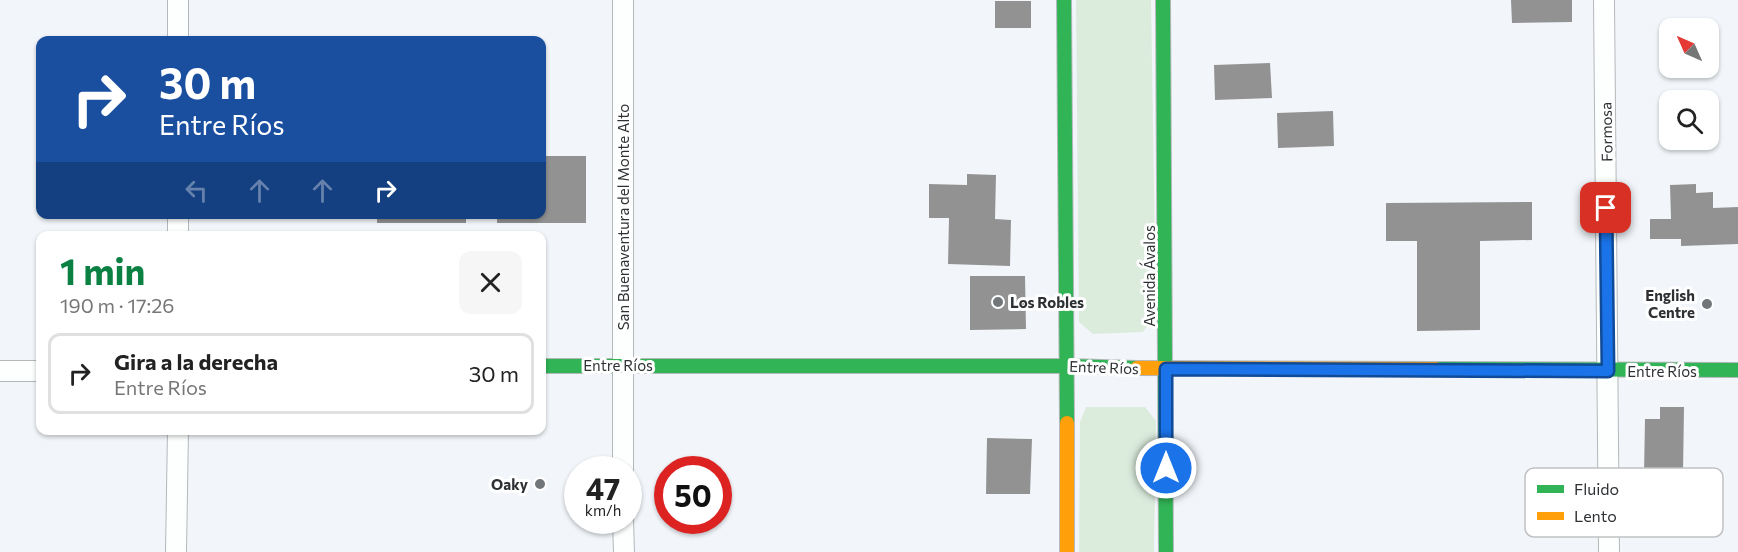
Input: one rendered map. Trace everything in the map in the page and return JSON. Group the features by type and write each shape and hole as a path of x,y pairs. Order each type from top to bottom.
{"street":[{"path":"178,0 178,36"},
{"name":"San Buenaventura del Monte Alto","path":"623,0 623,456"},
{"path":"1064,0 1067,552"},
{"name":"Avenida Ávalos","path":"1163,0 1166,552"},
{"name":"Formosa","path":"1604,0 1609,468"},
{"name":"Entre Ríos","path":"546,366 623,364 1067,366 1166,369 1738,370"},
{"path":"0,371 36,371"},
{"path":"177,552 178,435"},
{"path":"624,534 624,552"},
{"name":"Formosa","path":"1609,537 1609,552"}],"green space":[{"path":"1076,0 1151,0 1156,313 1143,332 1093,334 1079,322"},
{"path":"1086,407 1145,407 1156,421 1154,552 1079,552 1080,422"}],"building":[{"path":"1511,0 1572,0 1572,22 1512,23"},
{"path":"995,1 1031,1 1031,28 995,28"},
{"path":"1270,63 1272,98 1215,100 1214,65"},
{"path":"1333,111 1334,146 1278,148 1277,113"},
{"path":"546,156 586,156 586,223 497,223 497,219 546,219"},
{"path":"967,174 996,175 995,219 1011,220 1010,266 948,264 949,218 929,218 929,184 967,185"},
{"path":"1696,184 1696,193 1713,192 1713,208 1738,207 1738,244 1681,246 1681,239 1650,239 1650,219 1671,219 1670,185"},
{"path":"1532,202 1532,240 1480,241 1480,330 1417,331 1417,241 1386,241 1386,203"},
{"path":"377,219 466,219 466,223 377,223"},
{"name":"Los Robles","path":"970,276 1025,276 1026,329 970,330"},
{"path":"1660,407 1684,407 1683,468 1644,468 1645,419 1660,419"},
{"path":"987,438 1032,439 1030,494 986,494"}],"traffic: fast":[{"path":"1064,0 1067,423"},
{"path":"1163,0 1166,552"},
{"path":"546,366 1137,368"},
{"path":"1436,369 1738,370"}],"traffic: slow":[{"path":"1137,368 1436,369"},
{"path":"1067,423 1067,552"}],"place":[{"name":"Los Robles","path":"998,302"},
{"name":"English Centre","path":"1707,304"},
{"name":"Oaky","path":"540,484"}],"route":[{"path":"1166,468 1166,369 1608,371 1606,208"}]}
